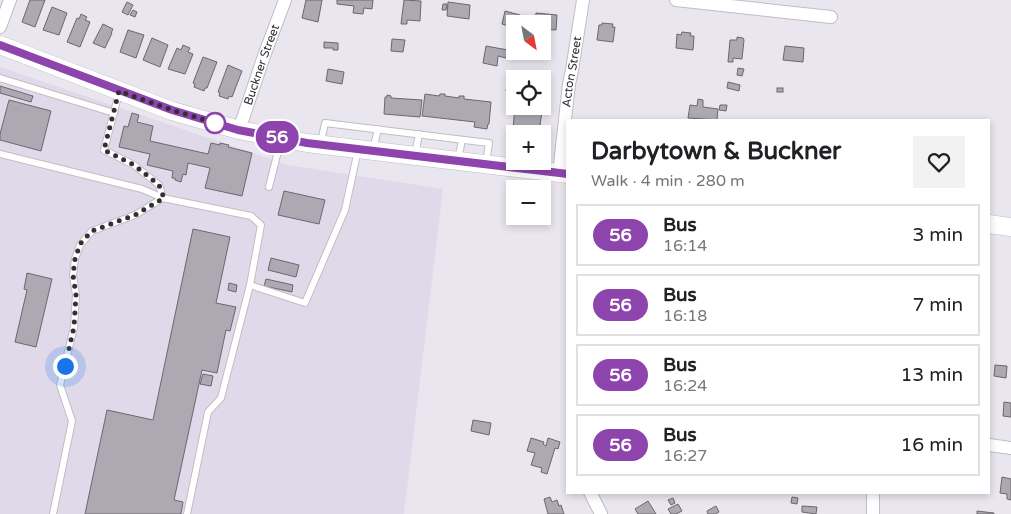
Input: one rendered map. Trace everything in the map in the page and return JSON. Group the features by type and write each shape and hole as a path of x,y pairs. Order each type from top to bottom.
{"main road":[{"path":"0,45 172,110 238,130 320,144 563,174"},
{"path":"990,224 1011,227"}],"street":[{"path":"0,27 10,0"},
{"name":"Buckner Street","path":"238,130 285,0"},
{"name":"Acton Street","path":"567,119 569,84 583,0"},
{"path":"676,0 831,16"},
{"name":"Acton Street","path":"563,174 566,129"},
{"path":"990,446 1011,448"},
{"path":"591,494 602,514"},
{"path":"872,514 873,494"}],"lane":[{"path":"0,78 114,114"},
{"path":"119,91 104,150 134,165 159,185 164,198"},
{"path":"320,144 325,123 378,129 489,143 486,164"},
{"path":"250,285 305,303 345,210 366,150 378,129"},
{"path":"415,156 418,134"},
{"path":"269,186 282,138"},
{"path":"458,161 462,140"},
{"path":"0,154 142,189 164,198 251,216 261,225 250,285 221,398 208,412 187,514"},
{"path":"53,514 72,421 60,385 74,327 76,295 73,275 75,259 80,244 92,231 135,215 164,198"}],"shaded area":[{"path":"0,67 288,165 443,189 404,514 0,514"}],"building":[{"path":"30,0 45,0 35,27 22,22"},
{"path":"306,0 322,0 318,22 302,18"},
{"path":"337,0 373,0 372,9 364,8 363,14 353,13 354,6 337,4"},
{"path":"404,0 421,1 420,21 407,20 407,24 401,24"},
{"path":"127,2 133,5 128,15 122,12"},
{"path":"448,2 470,5 469,19 447,16"},
{"path":"443,4 447,4 446,10 442,10"},
{"path":"52,7 67,13 59,35 43,30"},
{"path":"133,10 137,12 135,17 130,15"},
{"path":"505,11 520,15 506,15 506,25 502,24"},
{"path":"536,13 557,15 556,30 551,30 551,15 536,15"},
{"path":"81,14 87,17 85,20 90,22 80,47 67,42 77,18 79,19"},
{"path":"602,23 613,24 612,27 615,27 613,42 597,40 599,25 602,25"},
{"path":"103,24 113,29 105,48 93,43"},
{"path":"128,30 144,35 136,58 120,52"},
{"path":"682,32 691,33 690,36 694,36 693,50 676,48 677,34 681,35"},
{"path":"737,37 744,40 742,59 733,58 733,62 728,62 730,40 737,40"},
{"path":"152,38 168,45 160,67 143,60"},
{"path":"392,39 405,40 403,52 391,51"},
{"path":"324,42 338,43 338,50 324,48"},
{"path":"183,45 190,48 188,52 193,54 185,74 168,69 177,48 181,50"},
{"path":"486,46 506,50 506,58 498,56 497,66 483,63"},
{"path":"785,46 804,48 803,62 783,60"},
{"path":"203,57 217,62 207,88 204,91 194,87 195,84 193,83"},
{"path":"228,65 242,71 232,97 229,96 228,99 219,96 220,93 218,92"},
{"path":"738,68 744,69 742,76 737,75"},
{"path":"328,69 344,72 342,84 326,81"},
{"path":"728,82 740,85 739,91 727,88"},
{"path":"0,86 33,96 31,102 0,93"},
{"path":"777,88 783,88 783,92 777,92"},
{"path":"425,94 439,96 440,94 445,94 445,96 459,98 459,96 464,96 464,99 491,102 487,129 474,127 475,122 422,116"},
{"path":"387,95 391,96 391,98 422,100 420,117 384,114 385,97"},
{"path":"698,99 703,100 703,107 718,109 717,119 688,118 690,105 697,106"},
{"path":"9,100 51,111 41,151 0,140"},
{"path":"720,105 727,105 726,111 719,110"},
{"path":"132,113 139,115 137,122 153,126 150,141 208,154 211,143 220,145 220,143 252,153 242,196 205,188 210,168 188,163 186,175 183,174 181,182 172,178 173,171 147,165 150,154 119,147 124,126 128,127"},
{"path":"514,115 541,115 540,125 513,125"},
{"path":"284,191 325,200 319,224 278,215"},
{"path":"193,229 230,237 216,303 236,307 230,331 226,330 217,373 202,370 174,500 183,502 181,514 85,514 107,410 153,420"},
{"path":"271,258 299,265 296,277 268,270"},
{"path":"27,273 52,279 36,347 15,342 27,290 24,289"},
{"path":"266,279 293,285 292,292 264,286"},
{"path":"229,283 237,285 236,292 228,290"},
{"path":"995,365 1007,366 1006,378 994,376"},
{"path":"203,374 213,376 211,386 200,384"},
{"path":"1004,402 1011,403 1011,417 1003,416"},
{"path":"473,420 491,423 489,435 471,431"},
{"path":"531,438 544,442 543,444 546,446 548,438 560,442 558,449 555,448 547,474 541,472 542,468 531,465 535,453 527,451"},
{"path":"1002,477 1011,479 1011,500 1007,499 1007,494 1000,493"},
{"path":"550,497 552,502 557,500 564,514 548,514 544,499"},
{"path":"792,497 798,498 797,504 791,503"},
{"path":"673,498 675,503 671,505 668,500"},
{"path":"648,501 656,514 638,514 635,509"},
{"path":"678,504 682,511 671,514 668,509"},
{"path":"716,506 719,512 708,514 707,511"},
{"path":"802,506 817,507 816,514 802,512"},
{"path":"977,511 994,513 994,514 977,514"}],"bus line":[{"name":"56","path":"0,45 172,110 238,130 307,143 566,174"}],"route":[{"path":"65,366 74,327 76,295 73,275 75,259 80,244 92,231 135,215 164,198 159,185 134,165 104,150 119,91 222,125 215,123"}]}
